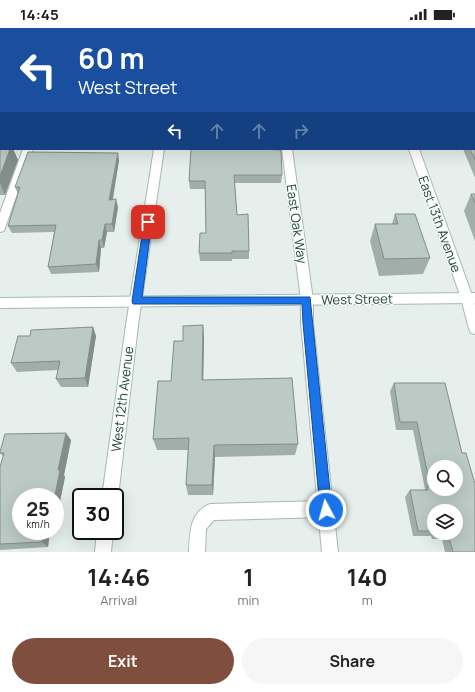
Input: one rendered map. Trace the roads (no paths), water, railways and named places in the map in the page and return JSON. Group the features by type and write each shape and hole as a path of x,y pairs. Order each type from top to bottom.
{"street":[{"path":"0,228 28,150"},
{"name":"West 12th Avenue","path":"111,488 132,324 159,150"},
{"name":"East Oak Way","path":"287,150 307,300 307,323 330,552"},
{"name":"East 13th Avenue","path":"414,150 471,298 475,329"},
{"name":"West Street","path":"0,303 471,298"},
{"path":"197,552 198,526 210,512 326,510"},
{"path":"103,552 104,540"}]}
